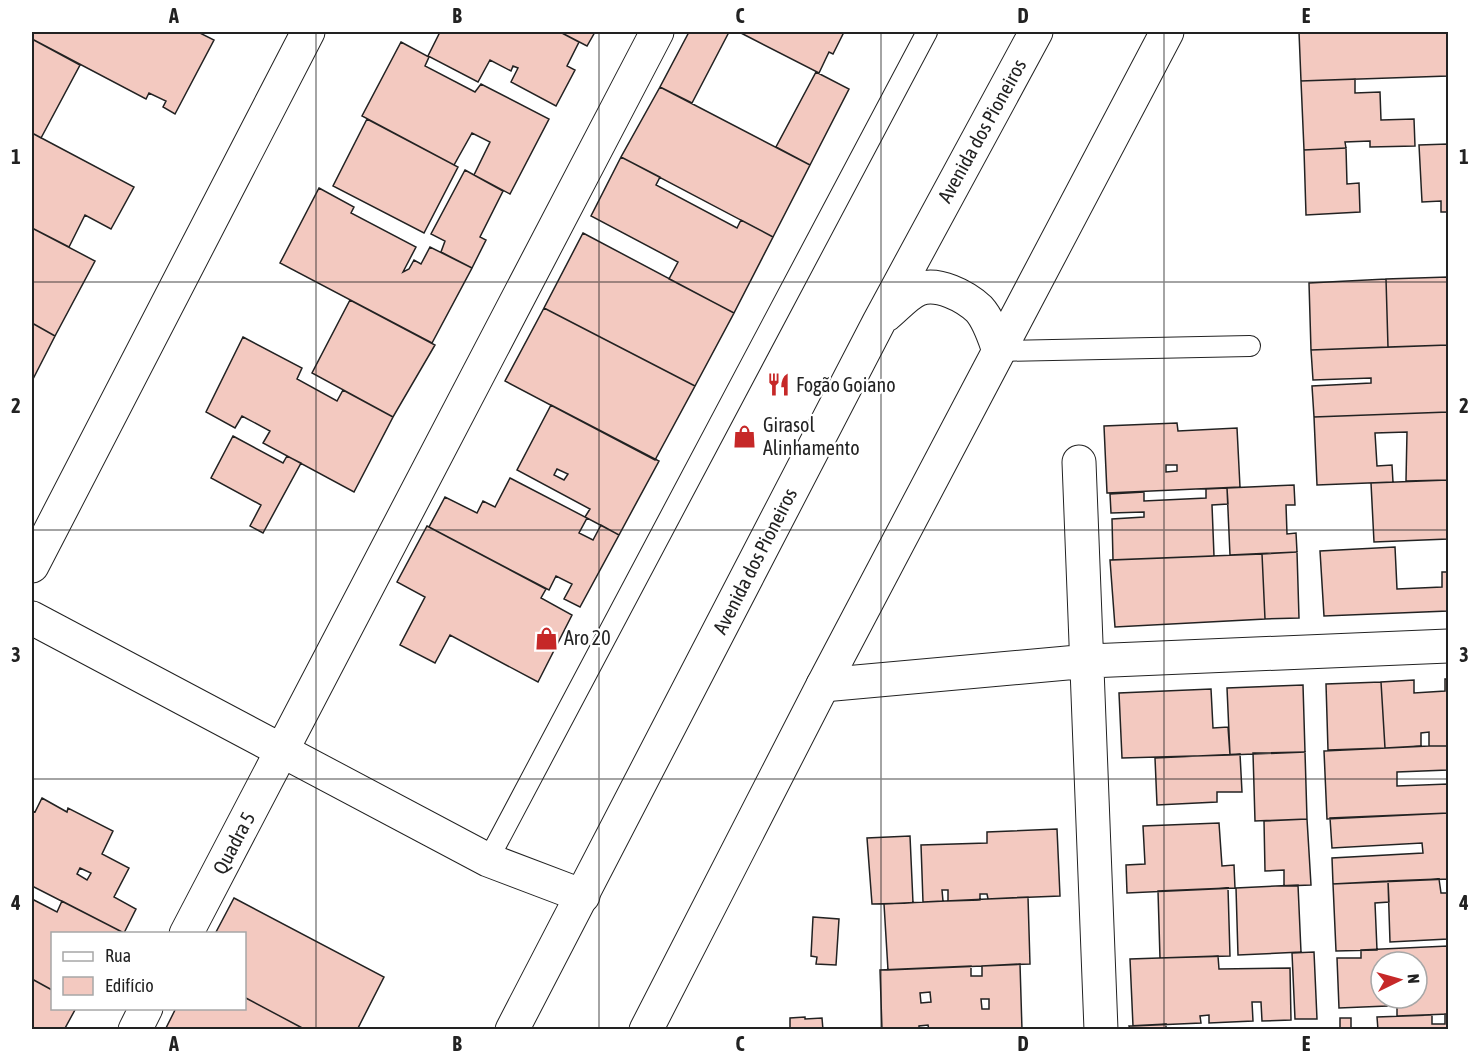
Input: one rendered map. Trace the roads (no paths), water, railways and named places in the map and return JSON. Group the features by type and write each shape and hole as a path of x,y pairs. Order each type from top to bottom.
{"street":[{"path":"32,566 308,32"},
{"name":"Quadra 5","path":"187,932 657,32"},
{"name":"Avenida dos Pioneiros","path":"512,1029 879,322 1036,32"},
{"path":"646,1029 823,685 1167,32"},
{"path":"879,322 917,290 930,287 946,289 978,309 990,327 999,351"},
{"path":"1079,462 1089,661 1101,1029"},
{"path":"32,618 282,753 488,860 583,896"},
{"path":"823,685 1089,661 1449,646"},
{"path":"135,1029 145,1010"}],"lane":[{"path":"488,860 927,32"},
{"path":"999,351 1250,346"}],"place":[{"name":"Fogão Goiano","path":"778,385"},
{"name":"Girasol Alinhamento","path":"745,437"},
{"name":"Aro 20","path":"546,638"}]}
